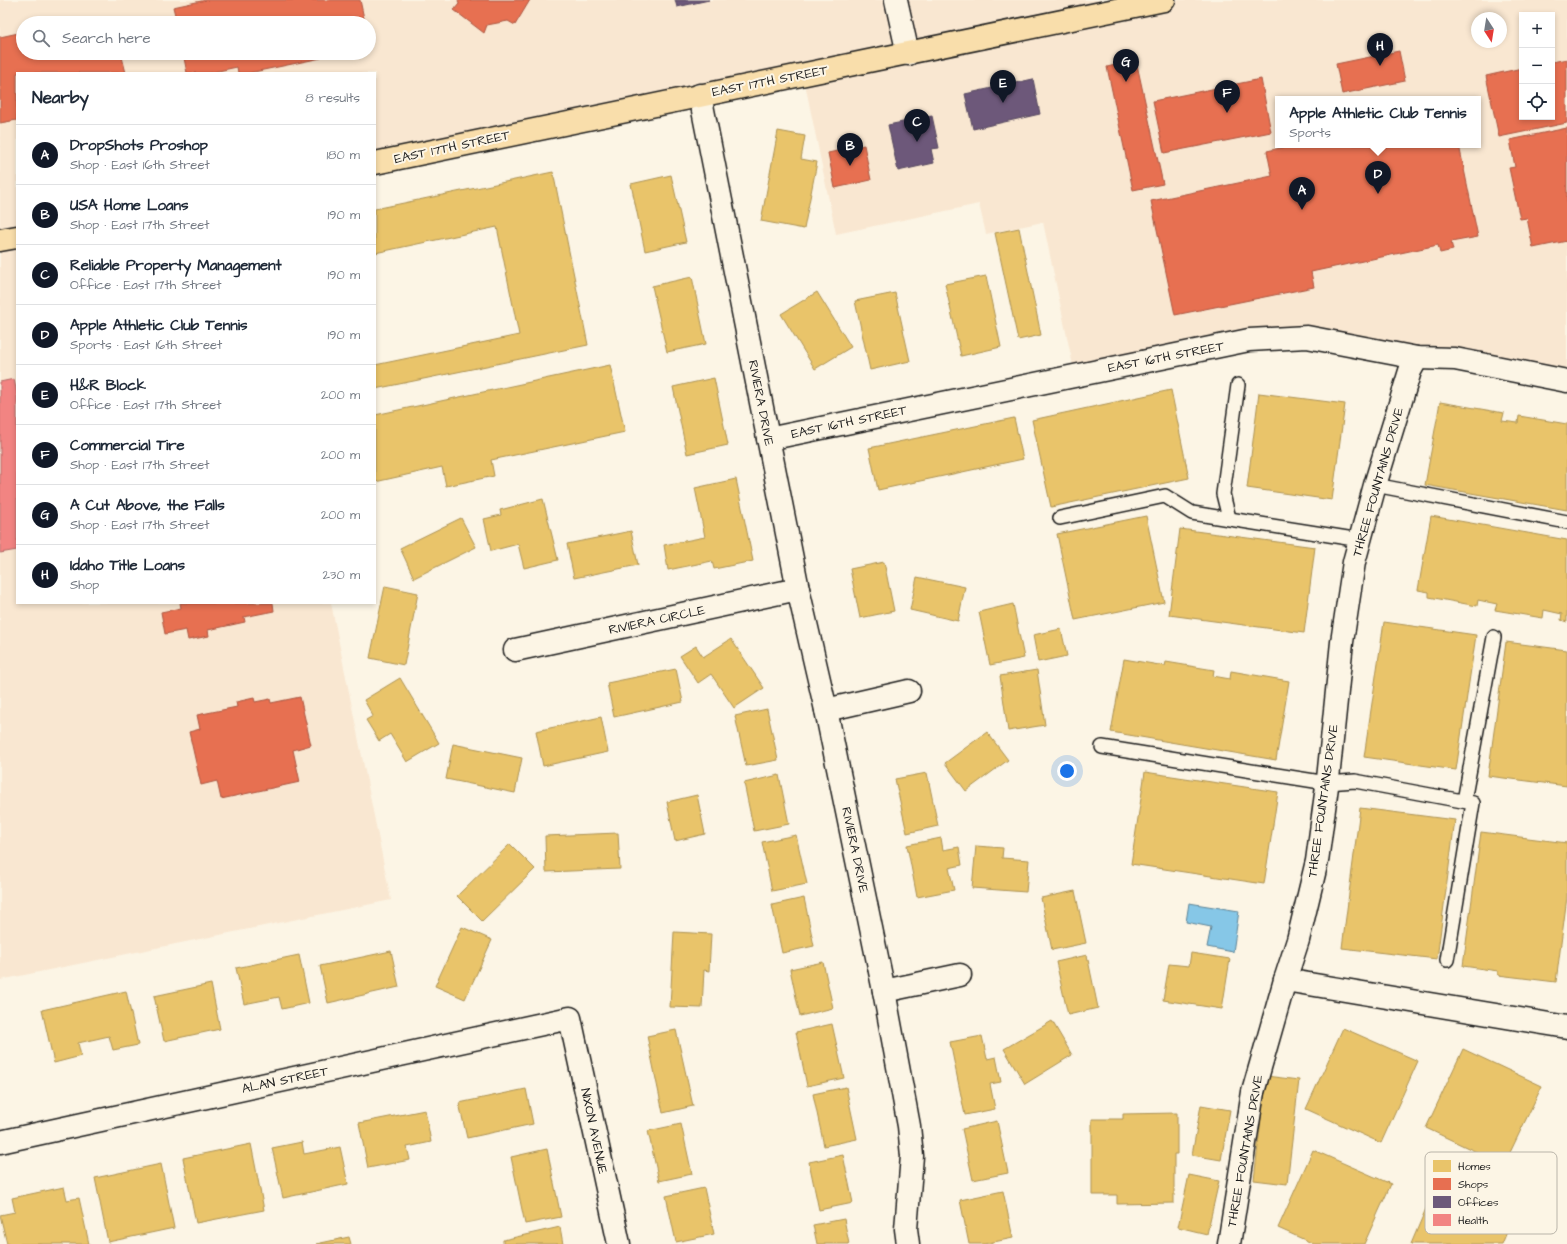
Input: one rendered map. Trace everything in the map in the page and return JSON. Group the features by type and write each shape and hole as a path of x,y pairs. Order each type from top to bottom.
{"main road":[{"name":"EAST 17TH STREET","path":"376,163 1164,0"},
{"path":"0,240 16,237"}],"street":[{"path":"896,0 908,54"},
{"name":"RIVIERA DRIVE","path":"700,95 798,589 826,710 884,991 909,1126 912,1156 906,1229 908,1244"},
{"name":"EAST 16TH STREET","path":"768,438 1249,340 1307,337 1417,358 1455,359 1567,381"},
{"name":"THREE FOUNTAINS DRIVE","path":"1229,1244 1253,1092 1298,940 1317,861 1327,784 1342,642 1354,562 1375,486 1410,371 1417,358"},
{"name":"RIVIERA CIRCLE","path":"515,650 798,589"},
{"path":"826,710 909,691"},
{"path":"884,991 960,975"},
{"path":"1285,980 1567,1027"},
{"name":"ALAN STREET","path":"0,1142 570,1018"},
{"name":"NIXON AVENUE","path":"570,1018 619,1244"}],"lane":[{"path":"1229,518 1223,494 1238,385"},
{"path":"1375,486 1567,522"},
{"path":"1060,518 1165,496 1192,513 1360,540"},
{"path":"1464,801 1494,637"},
{"path":"1102,747 1327,784 1355,781 1473,803 1448,960"}],"shaded area":[{"path":"0,0 1567,0 1567,382 1307,337 1075,375 1043,222 986,234 979,204 836,234 803,74 376,163 376,72 16,72 16,604 331,604 391,900 0,980"}],"water":[{"path":"1189,903 1239,911 1233,952 1207,947 1211,927 1186,922"}],"building: Homes":[{"path":"778,131 805,136 801,159 817,162 804,229 761,221"},
{"path":"553,172 588,345 376,389 376,365 519,335 497,227 376,253 376,209"},
{"path":"671,175 686,242 645,251 631,184"},
{"path":"1019,228 1041,335 1018,340 995,233"},
{"path":"986,276 1001,347 961,356 945,284"},
{"path":"692,277 706,344 667,352 652,286"},
{"path":"817,292 851,347 815,369 781,314"},
{"path":"895,293 910,361 870,370 855,301"},
{"path":"610,365 625,432 491,460 494,476 446,486 442,467 376,482 376,415"},
{"path":"714,378 728,445 687,454 673,387"},
{"path":"1171,390 1189,478 1051,507 1032,420"},
{"path":"1259,393 1345,404 1332,500 1247,488"},
{"path":"1440,402 1504,413 1502,421 1518,423 1519,416 1567,424 1567,510 1425,485"},
{"path":"1014,418 1023,459 878,490 869,448"},
{"path":"736,479 753,561 714,569 712,561 668,570 664,545 705,537 695,488"},
{"path":"543,499 558,560 524,568 518,544 491,551 484,519 501,515 500,510"},
{"path":"1146,516 1164,602 1075,620 1057,534"},
{"path":"1431,516 1567,540 1567,622 1561,620 1562,614 1544,610 1543,618 1495,610 1497,604 1478,600 1477,606 1429,597 1429,592 1418,590"},
{"path":"461,518 476,547 414,578 400,548"},
{"path":"1180,529 1315,547 1304,633 1169,615"},
{"path":"631,531 638,565 574,578 567,544"},
{"path":"884,562 894,611 860,618 850,569"},
{"path":"917,577 965,587 958,621 910,610"},
{"path":"385,586 418,593 404,665 370,658"},
{"path":"1013,604 1024,658 990,665 979,612"},
{"path":"1384,622 1476,635 1456,770 1364,757"},
{"path":"1061,629 1067,656 1038,662 1033,635"},
{"path":"731,639 764,688 734,708 711,674 698,683 680,656 696,646 703,657"},
{"path":"1506,642 1567,650 1567,786 1488,776"},
{"path":"1124,659 1165,666 1166,662 1214,670 1213,676 1230,679 1231,671 1289,681 1276,760 1111,732"},
{"path":"676,669 683,702 614,717 607,683"},
{"path":"1037,670 1045,725 1008,731 1000,676"},
{"path":"400,678 439,743 407,762 390,734 379,741 366,720 373,716 364,700"},
{"path":"767,709 778,760 746,766 735,716"},
{"path":"601,717 608,752 543,766 536,731"},
{"path":"987,732 1008,760 966,791 945,763"},
{"path":"453,744 522,758 515,793 446,779"},
{"path":"1145,772 1278,792 1264,884 1131,864"},
{"path":"927,773 938,826 907,833 895,779"},
{"path":"779,775 789,824 754,831 744,783"},
{"path":"697,795 705,834 675,841 667,802"},
{"path":"1360,808 1455,820 1437,959 1342,948"},
{"path":"1481,832 1567,843 1567,897 1556,982 1498,975 1498,971 1463,966"},
{"path":"618,833 620,869 546,872 545,836"},
{"path":"796,835 807,884 772,891 762,842"},
{"path":"941,838 943,850 959,847 962,865 949,868 954,890 917,897 907,845"},
{"path":"510,844 535,869 482,921 457,896"},
{"path":"976,846 1003,848 1002,858 1029,860 1026,892 972,888"},
{"path":"1075,891 1086,943 1052,950 1041,898"},
{"path":"804,898 814,946 782,953 772,905"},
{"path":"462,927 492,940 465,999 435,986"},
{"path":"674,932 711,934 709,971 704,970 702,1008 670,1007"},
{"path":"391,951 399,987 328,1003 320,966"},
{"path":"1191,953 1230,959 1222,1009 1163,1000 1169,964 1189,966"},
{"path":"299,955 309,1003 282,1009 279,997 244,1004 236,968"},
{"path":"1087,955 1098,1008 1068,1015 1056,962"},
{"path":"823,962 833,1008 800,1016 790,969"},
{"path":"211,984 220,1029 164,1041 154,996"},
{"path":"126,991 138,1045 113,1050 109,1036 78,1043 81,1056 54,1063 42,1010"},
{"path":"1052,1021 1072,1055 1025,1084 1004,1049"},
{"path":"832,1024 844,1078 807,1086 796,1032"},
{"path":"1343,1028 1418,1061 1381,1143 1306,1109"},
{"path":"676,1030 693,1106 663,1113 647,1036"},
{"path":"982,1036 987,1059 996,1057 1001,1082 990,1084 995,1109 965,1115 950,1042"},
{"path":"1463,1049 1542,1086 1510,1152 1477,1152 1426,1128"},
{"path":"1266,1076 1299,1080 1287,1184 1254,1180"},
{"path":"846,1087 857,1139 824,1146 813,1094"},
{"path":"526,1089 533,1124 467,1138 459,1103"},
{"path":"1201,1105 1230,1110 1221,1160 1192,1155"},
{"path":"425,1110 431,1142 407,1147 410,1160 368,1168 359,1123"},
{"path":"1177,1113 1177,1154 1174,1154 1174,1203 1117,1204 1117,1195 1092,1195 1092,1119 1123,1119 1123,1114"},
{"path":"997,1121 1008,1173 973,1180 962,1129"},
{"path":"681,1124 692,1174 659,1181 648,1131"},
{"path":"302,1142 304,1154 340,1147 348,1184 283,1198 272,1148"},
{"path":"251,1144 264,1210 196,1223 183,1158"},
{"path":"547,1149 561,1217 525,1224 511,1157"},
{"path":"1313,1150 1391,1184 1364,1244 1314,1244 1278,1228"},
{"path":"843,1155 853,1203 819,1210 809,1162"},
{"path":"161,1164 174,1228 108,1242 95,1178"},
{"path":"1189,1175 1219,1181 1207,1234 1178,1227"},
{"path":"64,1187 67,1200 79,1198 89,1244 7,1244 0,1215 15,1212 12,1198"},
{"path":"704,1188 714,1234 676,1242 666,1196"},
{"path":"1003,1191 1013,1238 984,1244 969,1244 960,1200"},
{"path":"1425,1211 1425,1234 1506,1234 1502,1244 1411,1244"},
{"path":"844,1219 849,1244 817,1244 813,1225"},
{"path":"560,1227 563,1244 503,1244 503,1240"},
{"path":"349,1237 351,1244 316,1244"}],"building: Shops":[{"path":"206,0 360,0 363,16 175,16 173,7"},
{"path":"458,0 530,0 515,25 508,21 487,25 484,33 454,10 459,4"},
{"path":"16,34 16,60 123,60 126,72 16,72 16,120 0,123 0,37"},
{"path":"1399,51 1405,81 1342,94 1336,64"},
{"path":"1567,59 1567,123 1499,137 1486,76 1519,69 1519,120 1555,120 1555,61"},
{"path":"184,60 311,60 254,72 238,72 237,67 214,72 187,72"},
{"path":"1136,60 1163,184 1133,190 1107,67"},
{"path":"1261,79 1271,132 1164,153 1153,101"},
{"path":"1567,128 1567,241 1533,248 1527,218 1520,219 1509,168 1515,167 1510,140"},
{"path":"864,145 871,180 835,188 828,153"},
{"path":"1280,148 1460,148 1478,237 1451,242 1453,250 1440,253 1438,245 1311,272 1314,287 1175,315 1151,201 1272,176 1267,151"},
{"path":"180,604 273,604 274,611 244,617 245,622 208,630 209,636 188,640 186,630 165,634 161,612 181,608"},
{"path":"300,697 311,745 293,750 300,782 221,799 217,781 201,785 189,732 200,729 197,715 237,707 236,702 254,698 255,702 270,699 271,703"}],"building: Offices":[{"path":"675,0 709,0 677,7"},
{"path":"1033,79 1040,114 973,129 965,94"},
{"path":"932,116 939,148 931,149 934,163 898,171 888,125"}],"building: Health":[{"path":"14,379 16,389 16,550 0,553 0,382"}],"place":[{"name":"Idaho Title Loans","path":"1380,66"},
{"name":"A Cut Above, the Falls","path":"1126,82"},
{"name":"H&R Block","path":"1003,103"},
{"name":"Commercial Tire","path":"1227,113"},
{"name":"Reliable Property Management","path":"917,142"},
{"name":"USA Home Loans","path":"850,166"},
{"name":"Apple Athletic Club Tennis","path":"1378,194"},
{"name":"DropShots Proshop","path":"1302,210"}]}
